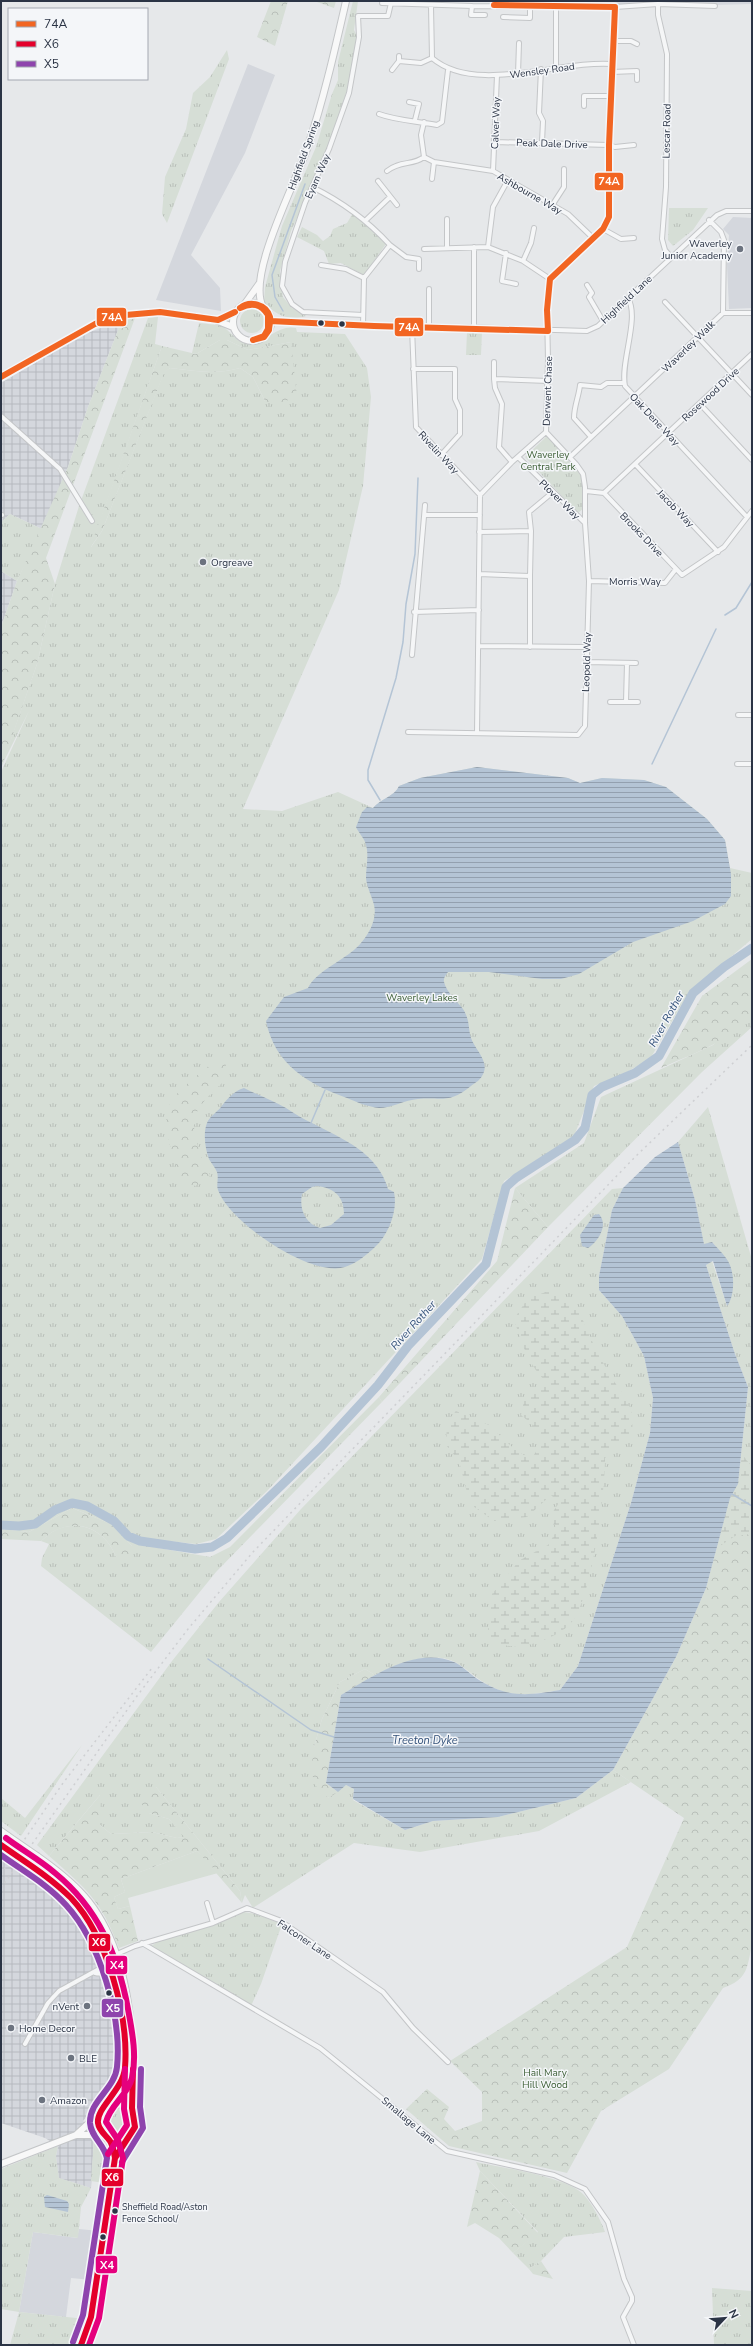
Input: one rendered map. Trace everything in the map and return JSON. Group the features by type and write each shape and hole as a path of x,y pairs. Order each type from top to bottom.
{"main road":[{"name":"Highfield Spring","path":"259,284 267,252 308,147 322,100 346,1"},
{"path":"218,320 235,312 244,305 259,284"},
{"path":"1,377 95,324 121,315 160,312 218,320 233,327 239,336 255,341 264,336 270,321 269,315 258,298 259,284"},
{"path":"244,305 250,303 263,307"},
{"path":"233,327 235,312"},
{"path":"1,1831 61,1874 84,1896 101,1921 118,1963 132,2035 132,2112 135,2127 126,2139 120,2140 106,2137 76,2135"},
{"path":"1,2164 76,2135 103,2110 120,2089 125,2066 121,2015 110,1964 98,1934 80,1907 58,1885 2,1846"},
{"path":"106,2137 98,2122 103,2110 120,2104 132,2112"}],"street":[{"path":"589,1 589,6"},
{"path":"382,3 431,6 472,6 494,3 616,7 638,3 715,6"},
{"name":"Eyam Way","path":"363,315 303,312 292,304 282,286 284,262 305,203 349,92 359,37 358,16 388,16 391,3"},
{"name":"Lescar Road","path":"658,4 658,15 667,54 666,186 662,239 665,250 671,257"},
{"path":"503,17 530,18 530,5"},
{"path":"392,70 399,58 421,63 432,58 431,6"},
{"path":"472,6 471,15 485,15"},
{"path":"556,6 556,67"},
{"path":"424,250 488,247 506,253 550,278 603,229 609,217 612,64 615,41 616,7"},
{"path":"615,41 631,41 637,44"},
{"path":"518,74 519,43"},
{"name":"Wensley Road","path":"432,58 448,70 470,74 497,75 518,74 541,69 593,62 612,64"},
{"path":"541,69 539,113 542,121 542,142"},
{"path":"379,114 394,120 416,120 437,125 442,122 448,70"},
{"path":"612,72 637,71 637,80"},
{"name":"Calver Way","path":"493,171 497,75"},
{"path":"584,106 584,96 612,96"},
{"path":"409,102 419,104 416,120"},
{"path":"387,171 396,164 418,162 424,157 421,135 424,122"},
{"name":"Peak Dale Drive","path":"495,142 542,142 610,145 616,147 634,145"},
{"name":"Ashbourne Way","path":"424,157 434,162 493,171 553,204 568,214 593,238"},
{"path":"432,178 434,162"},
{"path":"553,204 564,187 564,168"},
{"path":"488,247 493,207 508,180"},
{"path":"378,181 397,205"},
{"path":"312,187 343,202 366,220 390,245 406,257 419,259 419,269"},
{"path":"366,220 390,197"},
{"name":"Highfield Lane","path":"270,321 412,328 587,331 603,321 688,243 709,220 726,211 752,212"},
{"path":"447,219 447,248"},
{"name":"Waverley Walk","path":"570,457 723,313 724,240 721,232 709,220"},
{"path":"523,262 531,243 534,228"},
{"path":"603,229 621,238 634,238"},
{"path":"363,326 364,278 390,245"},
{"path":"474,247 474,328"},
{"path":"506,253 502,281 516,284"},
{"path":"321,265 346,269 364,278"},
{"name":"Derwent Chase","path":"480,495 512,462 546,432 548,381 547,310 550,278"},
{"path":"587,285 592,293 589,297 603,321"},
{"path":"429,289 429,328"},
{"name":"Oak Dene Way","path":"628,298 631,303 631,328 626,349 624,384 747,517"},
{"path":"665,302 752,395"},
{"path":"723,313 752,313"},
{"name":"Rivelin Way","path":"412,328 416,427 480,495"},
{"name":"Rosewood Drive","path":"604,493 752,354"},
{"path":"494,362 495,388 502,404 499,447 512,462"},
{"path":"413,369 455,369 455,399 460,410 460,434 441,455"},
{"path":"494,379 548,381"},
{"path":"592,437 574,418 574,406 578,400 580,384 601,387 607,383 624,384"},
{"path":"700,404 752,460"},
{"path":"1,416 55,463 70,482 92,521"},
{"name":"Leopold Way","path":"408,732 578,735 585,726 589,581 585,523 586,490 583,474 570,457 546,432"},
{"name":"Plover Way","path":"518,457 585,523"},
{"name":"Jacob Way","path":"635,464 718,552"},
{"path":"586,490 604,493"},
{"path":"530,646 531,531 529,512 552,492"},
{"name":"Brooks Drive","path":"604,493 682,575 718,552"},
{"path":"477,733 480,495"},
{"path":"412,655 414,612 425,505"},
{"path":"718,552 752,511"},
{"path":"425,515 480,515"},
{"path":"479,532 531,531"},
{"name":"Morris Way","path":"589,581 665,583 676,569"},
{"path":"479,574 530,576"},
{"path":"414,612 479,610"},
{"path":"479,646 587,647"},
{"path":"586,662 636,663"},
{"path":"626,702 627,663"},
{"path":"610,702 638,702"},
{"path":"738,715 752,715"},
{"path":"737,764 752,764"},
{"path":"207,1903 212,1922"},
{"name":"Falconer Lane","path":"25,2044 48,2003 59,1991 76,1980 95,1973 100,1974 110,1964 116,1955 142,1943 212,1922 246,1908 279,1920 383,1992 412,2028 448,2062"},
{"name":"Smallage Lane","path":"142,1943 320,2048 447,2151 554,2175 585,2189 608,2222 624,2279 632,2297 630,2305 623,2317 634,2345"},
{"path":"110,1964 118,1963"},
{"path":"106,2137 115,2158"},
{"path":"81,2345 91,2317 115,2158 126,2139"}],"shaded area":[{"path":"496,1 752,1 752,4 496,10"},
{"path":"248,64 275,75 245,153 191,255 220,288 221,311 156,300"},
{"name":"Waverley Junior Academy","path":"733,217 752,218 752,308 729,309 727,264 729,235 723,229"},
{"path":"122,320 88,407 68,467 42,529 10,514 2,522 1,383 82,335"},
{"path":"1,571 17,581 1,627"},
{"path":"1,1851 65,1896 82,1915 97,1942 108,1972 116,2007 120,2043 116,2082 83,2121 94,2139 91,2188 58,2178 56,2156 58,2146 45,2138 1,2123"},
{"path":"79,2229 99,2231 92,2280 71,2278 66,2317 19,2312 33,2232 77,2238"}],"green space":[{"path":"271,1 288,1 275,46 257,37"},
{"path":"314,1 336,1 334,8"},
{"path":"353,1 358,1 354,30 358,38 352,75 326,154 291,231 280,271 283,297 292,308 306,316 293,318 282,316 268,307 264,302 265,287 282,226 316,147 332,94 338,80 338,62"},
{"path":"227,50 229,59 167,223 162,214 165,177 186,129 193,93 210,77"},
{"path":"669,208 708,208 693,230 673,246 668,240"},
{"path":"353,213 386,244 364,275 341,263 329,264 324,251 297,237 302,227 317,235 323,241 330,236 333,229 347,223"},
{"path":"252,309 261,312 264,321 261,330 252,333 243,330 240,321 243,312"},
{"name":"Waverley Lakes","path":"158,317 155,344 162,346 91,547 102,531 164,372 170,368 214,372 240,368 253,377 265,401 291,342 248,350 227,340 220,340 196,354 192,353 199,323 221,326 238,340 245,343 262,340 278,331 290,327 296,328 297,332 345,334 367,368 371,397 363,486 339,590 243,809 282,811 338,792 373,808 379,802 391,795 399,786 420,778 477,767 568,778 580,783 602,778 644,780 666,787 707,819 725,840 730,868 752,873 752,939 689,992 650,1059 625,1073 594,1086 574,1136 504,1181 482,1259 267,1491 216,1539 196,1544 150,1539 153,1547 210,1557 230,1547 379,1397 382,1402 216,1572 151,1652 41,1566 42,1558 49,1544 41,1541 54,1531 68,1526 85,1527 101,1535 112,1548 116,1557 132,1546 111,1524 72,1508 29,1532 1,1529 1,772 29,711 2,765 37,664 55,584 79,506 148,318"},
{"path":"135,318 46,558 55,584 37,664 1,769 1,627 17,581 68,467 88,407 122,320"},
{"path":"306,320 362,321 358,324 304,322"},
{"path":"467,332 482,332 481,355 466,355"},
{"path":"220,340 227,340 248,350 291,342 297,397 274,405 265,401 253,377 240,368 214,372 170,368 164,373 102,531 90,548 162,346 196,354"},
{"name":"Waverley Central Park","path":"547,436 580,474 583,482 584,508 578,513 525,457"},
{"path":"10,514 42,529 17,581 1,571 1,522"},
{"path":"752,959 752,1008 746,1019 726,1037 699,1052 661,1068 702,996"},
{"path":"752,1008 752,1027 702,1072 548,1227 515,1188 584,1143 601,1097 713,1045"},
{"path":"216,1060 222,1060 226,1065 225,1080 203,1102 195,1117 194,1125 197,1143 210,1175 207,1182 187,1188 173,1157 167,1132 166,1120 168,1109 172,1100 182,1089"},
{"path":"708,1107 752,1260 752,1470 738,1484 748,1387 735,1354 706,1265 712,1261 727,1306 731,1285 731,1271 720,1251 712,1242 704,1245 695,1200 678,1142"},
{"path":"515,1188 548,1227 382,1402 379,1397 497,1261"},
{"path":"623,1188 612,1210 599,1276 599,1290 622,1316 644,1356 653,1398 650,1433 631,1503 578,1666 560,1690 522,1694 514,1694 493,1687 455,1662 436,1657 403,1663 375,1675 365,1669 340,1682 322,1719 314,1747 328,1798 346,1785 354,1789 353,1800 405,1830 433,1821 498,1817 576,1798 613,1770 631,1782 539,1831 420,1852 354,1843 253,1908 245,1895 242,1903 240,1891 156,1787 149,1813 169,1819 185,1837 177,1838 152,1832 111,1834 100,1825 100,1795 49,1856 37,1845 172,1661 219,1602 301,1509 612,1189"},
{"path":"549,1291 571,1302 578,1309 596,1350 611,1377 627,1400 633,1417 632,1433 605,1458 603,1495 596,1546 585,1594 578,1612 570,1624 564,1629 542,1641 526,1645 508,1646 487,1639 492,1594 520,1560 548,1545 557,1530 550,1516 559,1503 551,1495 527,1517 494,1521 470,1504 459,1461 446,1445 447,1422 456,1411 489,1425 511,1446 531,1460 541,1443 532,1424 521,1415 525,1396 538,1393 544,1380 529,1359 522,1344 514,1319 528,1298"},
{"path":"742,1454 752,1467 752,1534 735,1536 717,1548 730,1497 738,1484"},
{"name":"Hail Mary Hill Wood","path":"752,1470 752,1944 745,1972 737,1981 723,1988 669,2069 601,2111 567,2173 449,2146 406,2109 427,2089 449,2107 444,2119 455,2131 482,2121 482,2092 450,2061 627,1947 684,1818 613,1770 676,1657 706,1588 730,1497 738,1484"},
{"path":"72,1508 111,1524 132,1546 132,1553 116,1557 112,1548 101,1535 86,1527 77,1526 68,1526 56,1530 41,1541 1,1539 1,1529 29,1532"},
{"path":"365,1669 375,1675 341,1695 326,1783 338,1792 328,1798 315,1785 311,1770 314,1747 322,1719 340,1682"},
{"path":"82,1745 21,1836 1,1821 1,1798 25,1818"},
{"path":"156,1787 240,1891 242,1903 197,1851 121,1879 125,1892 114,1897 118,1909 130,1906 138,1941 119,1948 113,1932 92,1897 73,1877 49,1856 101,1794 100,1825 111,1834 152,1832 177,1838 184,1837 169,1819 149,1813 140,1802"},
{"path":"197,1851 218,1873 128,1898 130,1906 118,1909 114,1897 125,1892 121,1879"},
{"path":"244,1912 256,1914 282,1924 261,1984 251,2006 151,1946 159,1941 214,1925"},
{"path":"117,2108 127,2112 131,2122 127,2132 117,2136 107,2132 103,2122 107,2112"},
{"path":"94,2139 103,2139 108,2147 104,2183 91,2181"},
{"path":"58,2146 56,2156 59,2178 91,2188 81,2207 78,2238 33,2232 19,2312 1,2309 1,2169"},
{"path":"476,2162 549,2178 575,2188 584,2195 590,2203 599,2217 605,2232 564,2237 541,2261 529,2269 513,2253 538,2232 480,2171"},
{"path":"480,2171 538,2233 513,2253 499,2238 475,2223 467,2227"},
{"path":"541,2261 553,2279 533,2274 529,2269"},
{"path":"712,2288 752,2291 752,2345 714,2344"},
{"path":"19,2312 86,2319 71,2345 10,2345"}],"water":[{"path":"477,767 568,778 580,783 602,778 644,780 666,787 707,819 725,840 731,874 731,896 725,904 693,921 633,942 579,974 561,979 542,979 489,972 448,972 444,979 445,986 463,1009 468,1020 473,1043 484,1061 484,1071 480,1079 463,1092 446,1098 413,1100 379,1108 358,1103 319,1086 295,1071 277,1050 270,1036 266,1021 284,997 308,988 316,977 358,946 367,936 373,924 375,911 366,878 367,849 364,840 356,827 362,812 367,807 373,808 379,802 391,795 399,786 420,778"},
{"path":"244,1088 276,1102 305,1120 336,1135 358,1148 376,1166 383,1176 388,1189 394,1192 395,1206 388,1229 380,1242 361,1259 345,1267 330,1268 312,1264 273,1245 238,1217 225,1203 217,1188 217,1172 209,1159 205,1141 205,1131 209,1119 231,1096","holes":["312,1187 323,1187 337,1194 342,1202 344,1214 331,1225 320,1228 310,1223 304,1215 301,1200 302,1194"]},
{"name":"Treeton Dyke","path":"678,1142 695,1200 704,1244 712,1242 725,1256 732,1272 733,1291 730,1302 727,1306 713,1261 706,1265 735,1354 748,1387 738,1484 730,1498 706,1588 676,1657 613,1770 576,1798 498,1817 433,1821 405,1830 353,1799 354,1789 346,1785 338,1792 326,1783 341,1695 380,1672 409,1661 424,1658 439,1658 454,1662 487,1685 516,1694 560,1690 578,1666 631,1503 650,1433 653,1398 644,1356 622,1316 599,1290 599,1276 612,1210 623,1188 655,1157"},
{"path":"599,1214 602,1218 603,1228 599,1238 588,1248 582,1246 580,1235 594,1215"},
{"path":"47,2195 67,2201 69,2204 68,2212 45,2207 44,2197"}],"waterway":[{"path":"283,311 275,297 272,275 305,184"},
{"path":"380,800 368,780 368,770 396,678 403,642 406,604 415,554 418,478"},
{"path":"725,615 736,608 752,582"},
{"path":"652,764 716,629"},
{"name":"River Rother","path":"1,1525 19,1526 35,1524 55,1510 72,1503 87,1506 114,1521 128,1536 140,1541 195,1549 212,1547 227,1538 321,1447 378,1385 408,1346 486,1264 506,1187 516,1178 575,1140 585,1128 592,1095 602,1087 635,1073 659,1056 693,993 724,967 752,948"},
{"path":"311,1123 325,1090"},
{"path":"732,1494 752,1506"},
{"path":"208,1659 311,1730 334,1737"}],"railway":[{"path":"1,1888 137,1696 188,1629 253,1552 636,1156 752,1045"},
{"path":"1,1874 63,1783 152,1668"}],"transit line":[{"name":"74A","path":"494,5 615,7"},
{"name":"74A","path":"548,331 547,310 550,279 603,229 609,217 609,145 615,7"},
{"name":"74A","path":"240,308 248,304 261,306 270,317 269,330 264,337 253,340"},
{"name":"74A","path":"240,308 248,305 256,305 262,308 268,315 268,329 264,336 253,340"},
{"name":"74A","path":"1,377 95,324 114,316 160,312 218,320 235,312"},
{"name":"74A","path":"270,321 374,326 548,331"},
{"name":"X4","path":"6,1838 55,1873 83,1901 94,1917 112,1951 124,1989 131,2026 134,2052 132,2078 127,2090 111,2110 106,2122 118,2140 123,2158 99,2318 89,2345"},
{"name":"X6","path":"1,1845 55,1883 71,1898 84,1914 105,1955 119,2001 123,2025 125,2047 125,2068 123,2076 120,2084 101,2111 98,2123 101,2131 111,2143 115,2158 91,2317 81,2345"},
{"name":"X5","path":"1,1855 35,1878 59,1897 78,1921 89,1939 106,1981 116,2026 118,2047 115,2075 112,2082 98,2101 91,2115 91,2128 107,2158 83,2315 73,2342"},
{"name":"X4","path":"108,2154 127,2125 124,2109 125,2069"},
{"name":"X6","path":"115,2158 135,2127 132,2108 133,2069"},
{"name":"X5","path":"122,2162 143,2128 140,2107 141,2069"}],"place":[{"name":"Waverley Junior Academy","path":"740,249"},
{"name":"Orgreave","path":"203,562"},
{"name":"nVent","path":"87,2006"},
{"name":"Home Decor","path":"11,2028"},
{"name":"BLE","path":"71,2058"},
{"name":"Amazon","path":"42,2100"},
{"name":"Sheffield Road/Aston Fence School/","path":"115,2211"}]}
